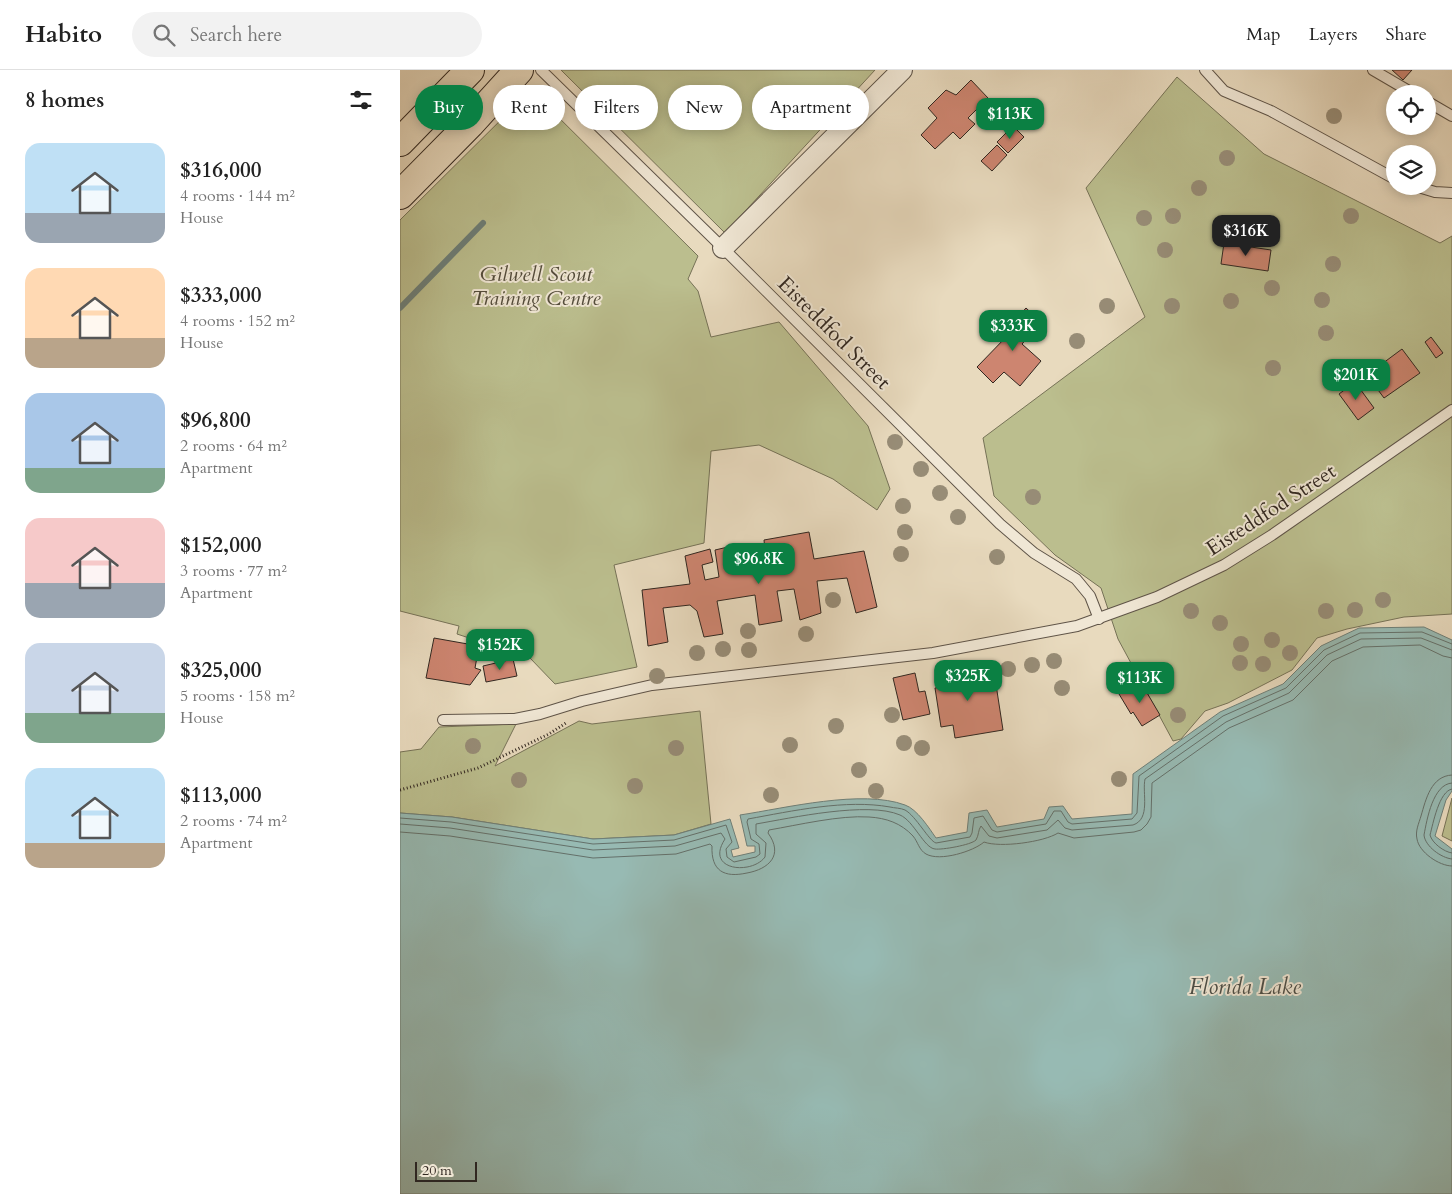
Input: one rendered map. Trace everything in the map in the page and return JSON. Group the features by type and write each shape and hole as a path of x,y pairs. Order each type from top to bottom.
{"main road":[{"path":"400,142 470,70"},
{"path":"400,195 470,124 519,70"}],"street":[{"path":"723,248 902,70"}],"lane":[{"name":"Eisteddfod Street","path":"541,70 1000,524 1034,553 1076,579 1090,596 1099,619"},
{"path":"1205,70 1224,91 1271,111 1386,174"},
{"path":"1373,70 1399,85"},
{"path":"1436,107 1452,116"},
{"path":"1436,192 1452,193"},
{"name":"Eisteddfod Street","path":"443,720 515,719 652,685 933,652 1060,630 1099,619 1157,597 1224,565 1272,535 1452,410"}],"path":[{"path":"400,790 478,768 549,734 573,718"}],"green space":[{"path":"561,70 875,70 861,85 752,85 752,130 820,130 725,233 621,130 658,130 658,85 576,85"},
{"path":"1177,77 1264,154 1440,243 1452,236 1452,614 1404,617 1347,629 1317,638 1292,670 1228,703 1205,711 1181,739 1173,741 1118,639 1101,588 1055,555 994,496 983,438 1145,317 1086,188"},
{"name":"Gilwell Scout Training Centre","path":"565,124 698,256 688,279 698,291 711,337 779,322 868,426 890,489 877,510 833,479 759,445 711,451 704,543 614,565 637,667 555,684 530,658 457,634 459,626 400,611 400,220 493,128 493,130 565,130"},
{"path":"700,711 711,824 674,835 593,839 452,817 400,813 400,752 421,749 439,727 516,724 495,766 579,721 592,724"},
{"path":"1452,798 1452,841 1442,836"}],"water":[{"name":"Florida Lake","path":"1424,627 1452,640 1452,791 1446,800 1435,836 1452,849 1452,1194 400,1194 400,813 452,817 593,839 674,835 730,819 739,848 731,850 733,857 755,852 755,846 747,846 740,815 824,801 868,799 905,805 918,815 936,838 967,832 969,813 987,810 997,827 1044,819 1049,807 1063,806 1072,819 1132,814 1133,774 1220,712 1283,684 1321,646 1359,628"}],"building":[{"path":"1392,70 1412,70 1403,80"},
{"path":"971,80 988,98 968,118 975,124 960,139 953,132 935,149 921,135 937,118 928,108 946,90 956,95"},
{"path":"1013,126 1024,137 1008,153 997,142"},
{"path":"997,145 1007,155 992,171 981,161"},
{"path":"1224,243 1271,250 1268,271 1221,264"},
{"path":"1026,308 1041,322 1022,344 1041,361 1020,386 1004,372 993,383 977,367 1008,335 1005,332"},
{"path":"1431,337 1443,353 1436,358 1425,342"},
{"path":"1402,349 1420,373 1384,398 1367,375"},
{"path":"1355,382 1374,408 1358,420 1339,394"},
{"path":"809,532 814,559 864,551 877,607 856,613 847,578 817,581 821,613 800,620 794,589 777,591 782,621 759,625 755,595 717,601 723,634 704,637 697,611 690,605 663,608 668,642 648,646 642,590 690,584 685,556 710,549 713,562 702,565 705,580 719,577 715,550 728,547 733,568 766,561 764,540"},
{"path":"434,638 479,646 475,668 481,670 470,685 426,678"},
{"path":"513,659 517,676 486,682 483,666"},
{"path":"982,665 984,680 995,678 1003,730 955,738 953,725 941,727 935,688 941,687 938,671"},
{"path":"915,673 919,692 925,691 930,714 903,720 893,678"},
{"path":"1140,681 1160,715 1142,726 1133,712 1131,714 1119,694"}],"waterway":[{"path":"400,308 483,223"}]}
